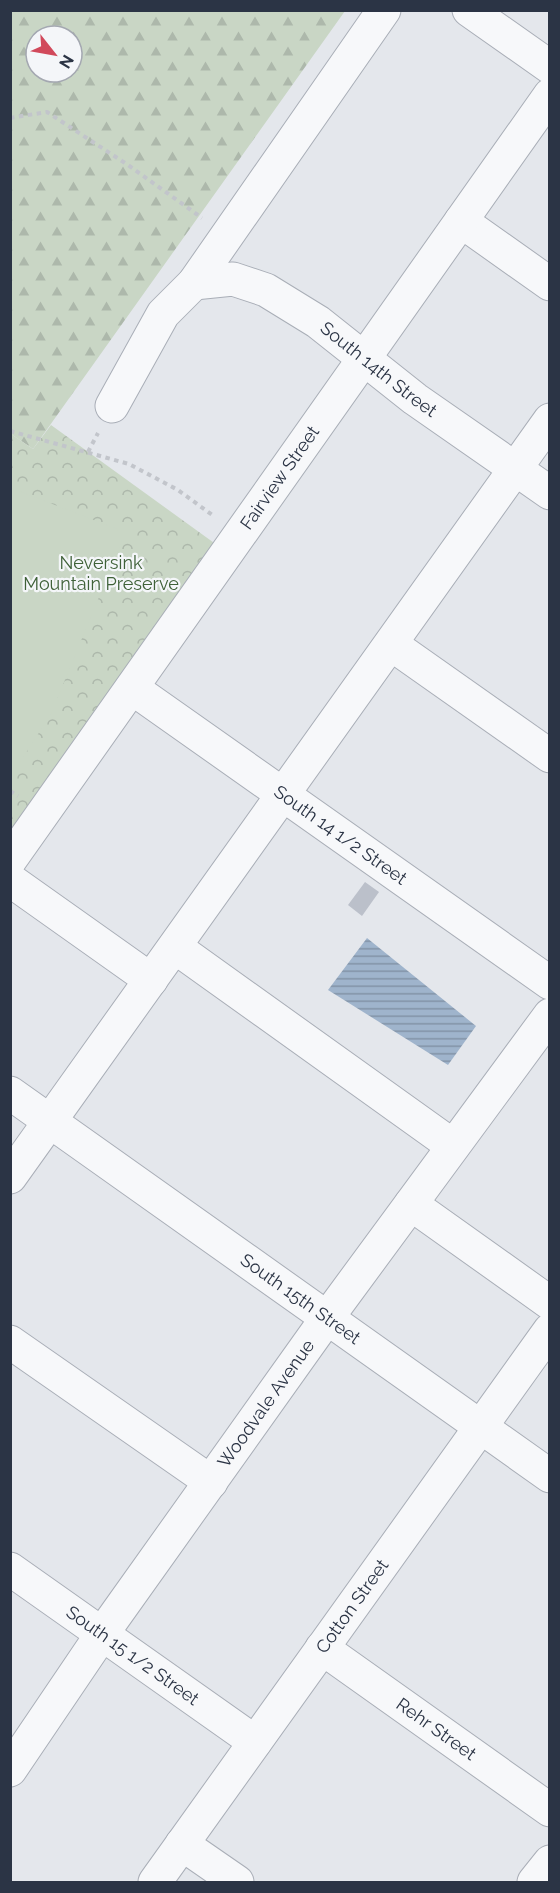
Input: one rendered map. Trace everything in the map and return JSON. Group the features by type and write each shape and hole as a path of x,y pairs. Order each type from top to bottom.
{"street":[{"path":"112,406 163,314 194,284 384,10"},
{"path":"469,10 549,67"},
{"name":"Fairview Street","path":"10,860 549,95"},
{"path":"460,221 549,284"},
{"name":"South 14th Street","path":"194,284 232,279 266,290 318,322 415,399 549,493"},
{"path":"10,1177 549,420"},
{"path":"391,644 549,756"},
{"name":"South 14 1/2 Street","path":"132,688 549,983"},
{"path":"10,880 151,980"},
{"path":"175,947 453,1146"},
{"name":"Woodvale Avenue","path":"10,1770 102,1634 327,1318 549,1015"},
{"name":"South 15th Street","path":"10,1093 549,1476"},
{"path":"411,1204 549,1303"},
{"name":"Cotton Street","path":"155,1882 549,1330"},
{"path":"10,1342 211,1482"},
{"name":"South 15 1/2 Street","path":"10,1569 255,1742"},
{"name":"Rehr Street","path":"322,1648 549,1810"},
{"path":"182,1844 237,1882"},
{"path":"534,1882 549,1862"}],"path":[{"path":"10,118 47,112 128,165 227,236"},
{"path":"10,430 129,464 178,490 241,535"}],"green space":[{"path":"10,11 345,11 33,449 11,434"},
{"name":"Neversink Mountain Preserve","path":"51,425 228,553 11,860 11,434 33,449"},
{"path":"11,488 117,529 122,541 51,714 15,770 10,766"}],"water":[{"path":"367,938 476,1026 448,1065 328,990"}],"building":[{"path":"365,882 379,892 362,916 348,905"}]}
